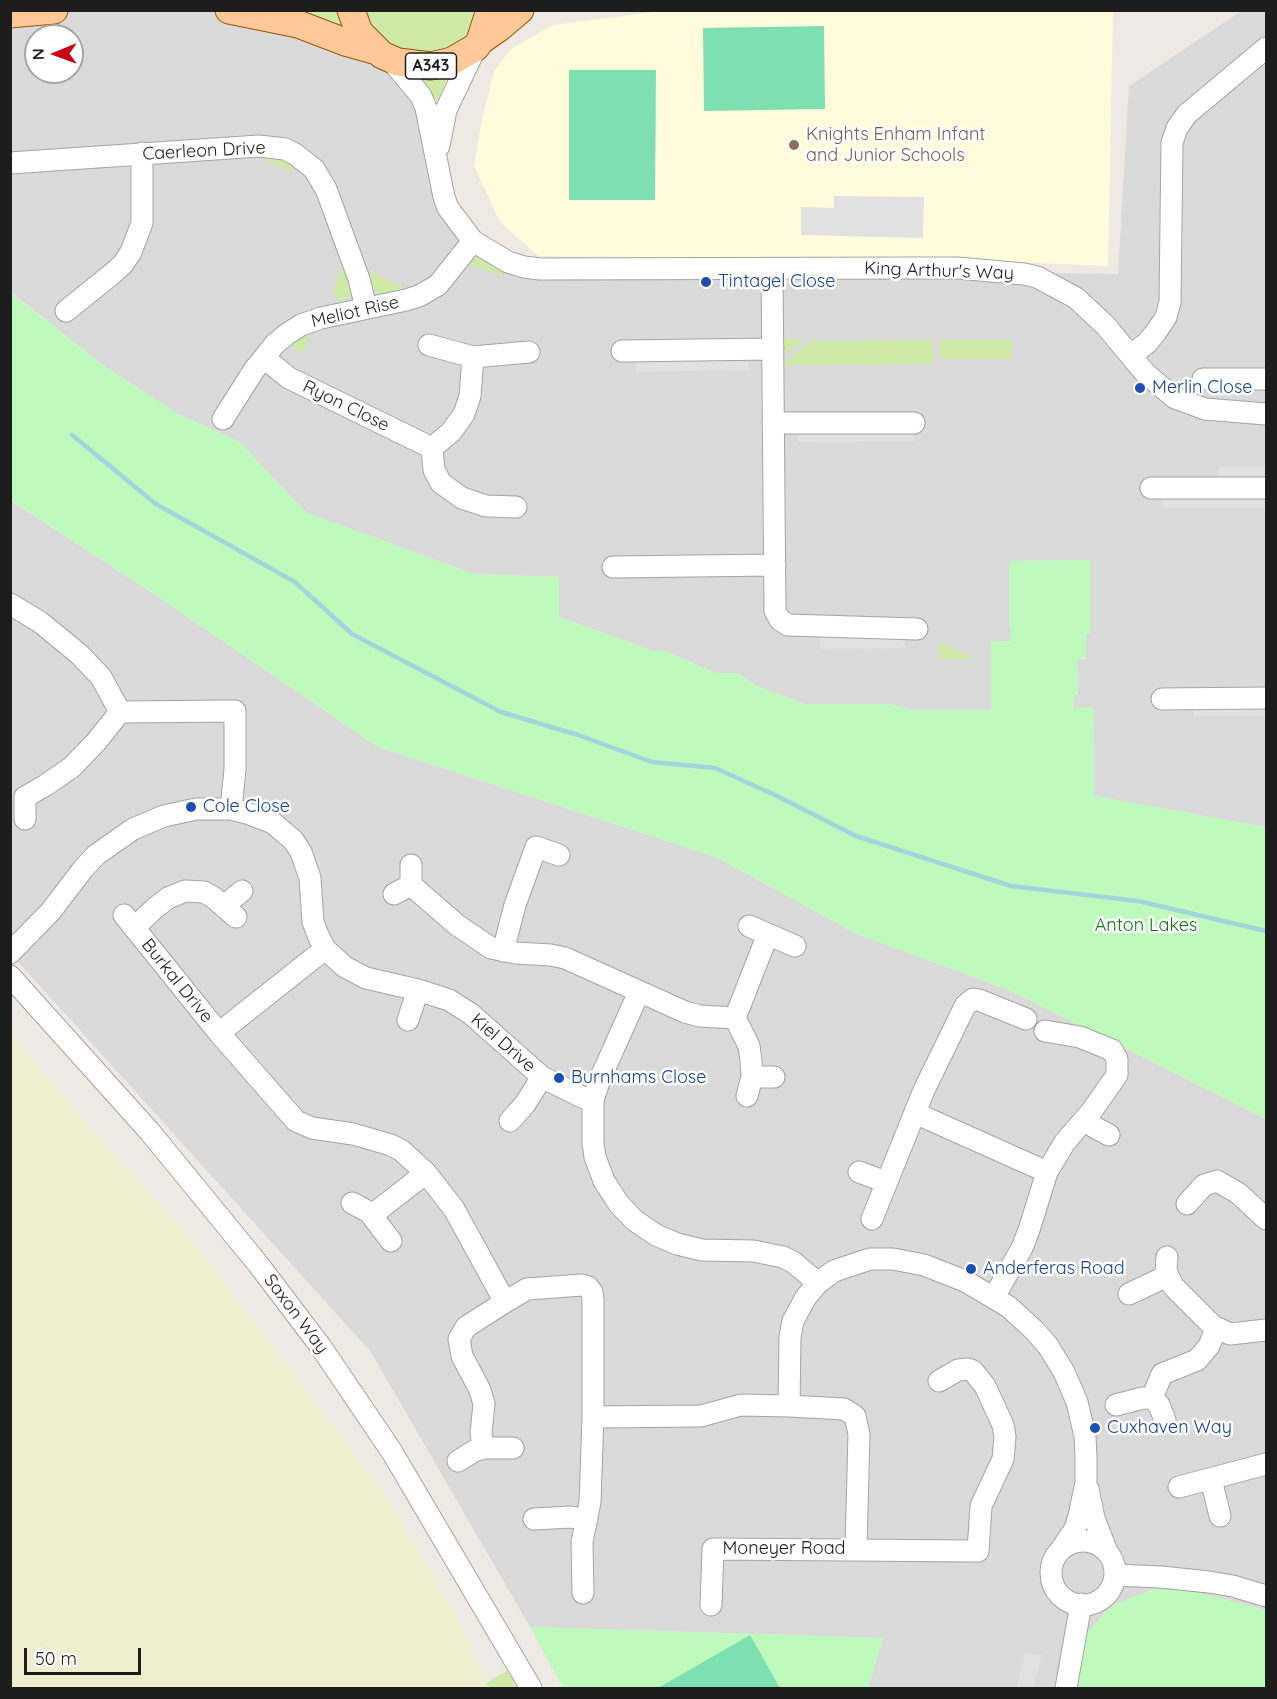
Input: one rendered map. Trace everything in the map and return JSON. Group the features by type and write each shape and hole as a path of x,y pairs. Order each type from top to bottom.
{"main road":[{"path":"10,14 54,10"},
{"name":"A343","path":"229,10 298,24 418,66 441,65 463,55 520,10"},
{"path":"351,10 359,32 384,55"},
{"name":"A343","path":"478,44 490,10"}],"street":[{"name":"King Arthur's Way","path":"438,165 446,110 478,44"},
{"path":"1131,355 1147,343 1156,332 1166,316 1170,302 1172,142 1177,128 1187,114 1266,48"},
{"name":"King Arthur's Way","path":"384,55 421,96 426,108 448,208 473,242 500,258 524,267 958,268 1037,277 1076,298 1105,324 1158,385 1175,398 1189,405 1221,412 1266,414"},
{"name":"Caerleon Drive","path":"10,163 259,146 285,149 314,169 326,189 359,279 366,308"},
{"path":"66,311 112,274 132,252 142,223 142,153"},
{"name":"Meliot Rise","path":"222,419 275,344 301,325 321,318 406,300 429,291 448,274 473,242"},
{"path":"772,269 775,611 788,625 917,629"},
{"path":"429,345 473,357 529,352"},
{"path":"622,351 773,349"},
{"path":"473,357 470,396 464,414 451,432 432,448 434,470 441,483 453,492 486,506 516,507"},
{"name":"Ryon Close","path":"264,358 289,378 432,448"},
{"path":"1203,379 1266,379"},
{"path":"773,423 914,423"},
{"path":"1151,488 1266,488"},
{"path":"613,567 775,565"},
{"path":"10,604 40,622 89,664 101,677 120,712"},
{"path":"1162,699 1266,698"},
{"path":"120,712 235,711 235,769 231,809"},
{"path":"26,819 18,795 46,785 72,767 120,712"},
{"name":"Kiel Drive","path":"10,953 51,912 96,855 122,836 148,822 181,811 231,809 247,813 273,823 293,840 307,866 313,922 325,949 354,974 442,997 460,1007 542,1077 584,1098 594,1100"},
{"path":"502,951 514,905 536,847 559,855"},
{"path":"405,882 475,938 491,948 566,958 685,1012 700,1016 735,1018"},
{"name":"Burkal Drive","path":"242,891 230,912 204,892 185,891 168,898 129,922 219,1033 296,1121 312,1128 353,1134 391,1145 402,1151 426,1173 454,1209 505,1302"},
{"path":"774,1077 749,1087 749,1046 735,1018 758,930 795,946"},
{"path":"219,1033 325,949"},
{"name":"Saxon Way","path":"10,976 137,1118 239,1241 321,1347 392,1452 531,1689"},
{"path":"408,1020 418,990"},
{"path":"639,992 609,1059 594,1100 592,1131 599,1169 604,1181 619,1204 634,1220 656,1235 688,1247 713,1251 753,1251 783,1257 793,1262 818,1283"},
{"path":"872,1219 915,1113 962,1011 969,1002 979,1000 1026,1019"},
{"path":"994,1297 1022,1248 1047,1172 1065,1142 1085,1120 1117,1075 1118,1066 1115,1054 1104,1046 1080,1036 1045,1031"},
{"path":"510,1121 525,1104 542,1077"},
{"path":"915,1113 1047,1172"},
{"path":"1085,1120 1109,1135"},
{"path":"859,1172 886,1182"},
{"path":"372,1215 426,1173"},
{"path":"1187,1204 1204,1185 1217,1181 1238,1193 1266,1220"},
{"path":"352,1203 372,1215 391,1241"},
{"path":"593,1417 701,1416 741,1405 789,1406 790,1337 793,1321 806,1297 818,1283 843,1267 870,1260 892,1259 924,1265 952,1275 994,1297 1009,1307 1035,1331 1048,1346 1064,1372 1077,1402 1081,1419 1086,1457 1086,1484 1075,1529 1055,1557 1051,1567 1051,1578 1061,1596 1066,1600 1081,1604 1096,1602 1103,1597 1110,1588 1115,1575 1114,1566 1097,1527 1086,1484"},
{"path":"1129,1294 1167,1266 1173,1286 1216,1328 1237,1335 1266,1330"},
{"path":"483,1448 484,1404 480,1390 462,1356 459,1339 466,1327 527,1288 576,1285 588,1287 593,1300 593,1417 590,1502 582,1542 583,1593"},
{"path":"1152,1398 1162,1374 1197,1360 1209,1346 1216,1328"},
{"name":"Moneyer Road","path":"711,1605 713,1540 856,1550 986,1551 981,1506 1000,1468 1005,1437 998,1412 986,1386 961,1359 952,1372 939,1381"},
{"path":"1116,1405 1152,1398 1159,1405 1165,1420"},
{"name":"Moneyer Road","path":"789,1406 844,1409 855,1416 859,1434 856,1550"},
{"path":"458,1461 468,1453 483,1448 513,1448"},
{"path":"1179,1487 1266,1464"},
{"path":"1211,1479 1220,1516"},
{"path":"534,1519 571,1517 587,1520"},
{"path":"1062,1548 1074,1542 1085,1541 1099,1545 1107,1552"},
{"path":"1115,1575 1161,1576 1209,1582 1233,1586 1266,1596"},
{"path":"1066,1689 1081,1604"}],"shaded area":[{"path":"55,10 229,11 377,51 421,96 444,197 508,262 707,268 1118,274 1129,86 1241,11 1266,11 1266,827 1094,796 1093,708 1074,708 1074,695 1078,695 1077,659 1086,634 1090,634 1090,560 1009,561 1011,641 991,642 991,710 912,710 888,704 804,704 754,685 739,673 715,673 666,651 654,651 559,617 558,577 474,574 307,513 239,442 178,414 101,364 11,292 10,14"},
{"name":"Knights Enham Infant and Junior Schools","path":"669,10 1113,11 1108,266 966,260 538,256 500,222 474,166 481,124 494,71 511,49 553,25"},
{"path":"834,196 924,197 923,238 801,235 801,207 834,208"},
{"path":"749,356 749,370 636,372 636,358"},
{"path":"914,427 914,441 798,442 798,428"},
{"path":"1219,467 1266,467 1266,482 1219,481"},
{"path":"1163,495 1266,496 1266,508 1163,508"},
{"path":"10,500 157,596 378,747 716,857 857,934 1009,990 1266,1119 1266,1688 868,1688 883,1638 530,1627 371,1352 11,954"},
{"path":"905,636 905,648 820,649 820,637"},
{"path":"1194,704 1266,704 1266,716 1194,716"},
{"path":"1025,1654 1042,1655 1033,1688 1016,1688"}],"green space":[{"path":"286,11 342,11 351,33"},
{"path":"361,11 484,11 473,32 456,48 421,57 379,40"},
{"path":"824,26 825,109 704,111 703,28"},
{"path":"569,70 656,70 655,200 569,200"},
{"path":"451,71 438,99 435,99 420,77"},
{"path":"261,152 295,163 292,171 256,156"},
{"path":"476,258 484,258 503,269 503,273 499,275 464,263"},
{"path":"343,265 352,288 342,303 332,292"},
{"path":"362,268 410,290 384,294 376,291 369,284"},
{"name":"Anton Lakes","path":"10,292 101,364 178,414 239,442 307,513 474,574 559,577 559,617 654,651 666,651 715,673 739,673 754,685 804,704 888,704 912,710 991,710 991,642 1011,641 1009,561 1090,560 1090,634 1086,635 1086,659 1077,659 1078,695 1074,695 1074,708 1093,707 1094,796 1266,827 1266,1119 1009,990 857,934 716,857 378,747 157,596 11,500"},
{"path":"305,332 310,335 303,353 294,349 291,342"},
{"path":"780,339 801,339 802,341 780,358"},
{"path":"933,340 933,364 781,365 811,341"},
{"path":"940,340 1012,340 1012,359 940,359"},
{"path":"938,643 971,656 971,659 939,659"},
{"path":"10,1034 106,1146 191,1239 388,1498 456,1616 489,1688 11,1688"},
{"path":"1153,1589 1196,1592 1266,1610 1266,1688 1075,1688 1087,1633 1111,1606"},
{"path":"530,1627 883,1638 868,1688 563,1688"},
{"path":"750,1635 780,1688 658,1688"},
{"path":"507,1671 517,1688 489,1688 486,1683"}],"waterway":[{"path":"72,435 156,504 295,582 352,634 501,712 578,735 652,762 715,768 856,836 1011,886 1138,901 1266,931"}],"place":[{"name":"Knights Enham Infant and Junior Schools","path":"794,145"},
{"name":"Tintagel Close","path":"706,282"},
{"name":"Merlin Close","path":"1140,388"},
{"name":"Cole Close","path":"191,807"},
{"name":"Burnhams Close","path":"559,1078"},
{"name":"Anderferas Road","path":"971,1269"},
{"name":"Cuxhaven Way","path":"1095,1428"}]}
